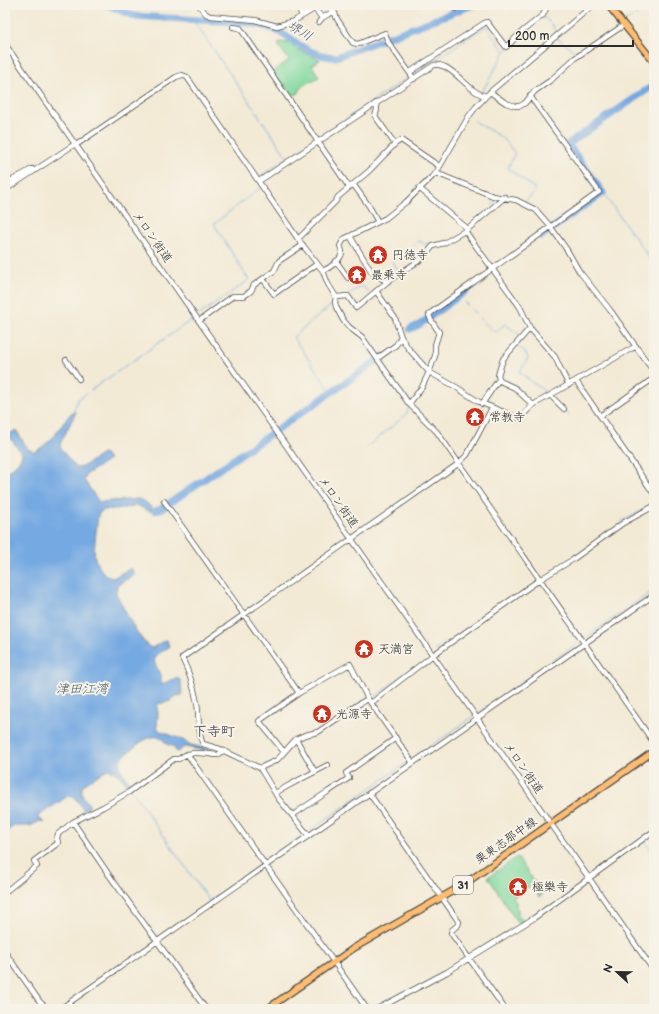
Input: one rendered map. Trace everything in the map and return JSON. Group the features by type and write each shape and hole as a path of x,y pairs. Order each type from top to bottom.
{"main road":[{"path":"608,5 654,62"},
{"name":"栗東志那中線","path":"267,1009 378,934 463,885 654,751"}],"street":[{"path":"123,5 133,5"},
{"path":"199,5 206,14 210,16 255,20 277,26 302,16 320,5"},
{"path":"297,5 302,16"},
{"path":"332,5 337,20 353,43 356,44 385,33 388,42 411,75"},
{"path":"259,181 376,103 411,75 486,22 506,47 543,15 548,5"},
{"path":"323,271 336,261 342,253 340,246 342,242 350,236 386,218 436,173 463,125 476,107 490,92 593,5"},
{"path":"314,9 320,20 334,11"},
{"path":"490,92 506,103 520,106 575,58 624,25"},
{"path":"233,27 240,28 318,143 378,222"},
{"name":"メロン街道","path":"5,44 654,971"},
{"path":"411,75 439,64 446,67 478,93 486,96"},
{"path":"5,190 176,77 182,75 187,77 298,239 323,271 331,290 336,297 336,307 343,320 349,327 362,337 379,359 409,404 437,432 654,743"},
{"path":"409,404 422,387 435,356 435,345 439,332 429,315 599,192 530,96"},
{"path":"376,103 377,110 375,116 395,144"},
{"path":"298,239 351,186 401,140 439,166"},
{"path":"5,184 75,145"},
{"path":"436,173 493,196 516,200 536,210 551,228 567,250 579,271 610,310 654,372"},
{"path":"419,188 466,230 520,307 530,328 555,357 569,385"},
{"path":"336,297 348,296 356,308 387,282 423,258 433,246 444,243 466,230 505,198"},
{"path":"350,236 371,270 387,282"},
{"path":"199,321 233,296 248,294 254,285 274,271 279,262 303,245"},
{"path":"336,261 348,278"},
{"path":"262,279 274,294 317,264"},
{"path":"376,291 395,318 401,337 408,348 429,372 482,404 520,418 533,405 636,346"},
{"path":"530,328 503,359 498,375 500,379 515,388 533,405"},
{"path":"379,359 396,345 401,337"},
{"path":"66,360 78,379"},
{"path":"600,416 654,378"},
{"path":"482,404 500,379"},
{"path":"576,381 654,494"},
{"path":"551,396 564,409"},
{"path":"307,834 275,793 260,768 223,751 203,744 201,740 197,703 189,672 182,658 458,464 467,455 492,408"},
{"path":"164,501 299,693"},
{"path":"260,768 277,760 296,739 318,732 357,705 369,701 539,580 572,560 623,523 654,506"},
{"path":"60,1009 157,942 265,863 369,794 411,760 654,595"},
{"path":"284,752 259,721 299,693 350,664 369,701 411,760"},
{"path":"293,815 349,778 346,773 396,738"},
{"path":"296,739 315,772"},
{"path":"5,892 37,866 34,861 58,843 58,834 73,822 103,808 129,792 174,759 179,759 195,752 218,756 223,751"},
{"path":"188,754 333,963 367,1009"},
{"path":"275,793 295,781 328,765"},
{"path":"369,794 459,922 451,933 505,1009"},
{"path":"73,822 109,875 206,1009"},
{"path":"377,1009 430,982 534,918 654,830"},
{"path":"5,952 40,1002 48,1009"}],"green space":[{"path":"279,42 290,43 295,48 320,60 312,65 319,77 302,86 298,94 288,95 286,92 286,84 282,87 272,72 289,60 279,47"},
{"path":"517,857 543,894 539,897 531,885 527,888 524,884 516,889 519,893 513,898 519,911 517,912 524,922 519,925 488,877"}],"water":[{"name":"津田江湾","path":"76,412 60,444 61,449 76,468 82,467 104,453 109,460 87,474 84,480 99,502 139,499 148,504 155,511 149,511 133,505 133,507 104,510 100,512 98,516 95,543 95,558 104,574 113,578 131,568 135,574 122,582 116,589 116,593 127,615 143,640 152,648 167,640 169,647 158,654 154,661 161,677 161,685 172,680 179,679 181,682 182,695 176,696 171,701 158,704 157,727 160,731 181,739 191,745 219,753 184,747 178,752 175,751 175,747 166,744 158,737 153,737 142,741 123,756 120,764 121,770 132,785 130,790 114,771 107,769 82,786 82,795 90,806 83,810 79,802 71,796 68,796 37,817 45,823 40,821 30,826 15,826 10,828 8,832 5,830 5,473 18,462 22,454 8,435 16,430 28,449 34,452 51,439 71,413"}],"waterway":[{"name":"堺川","path":"107,5 134,16 261,25 281,33 310,51 326,56 336,57 473,5"},
{"path":"625,22 651,5"},
{"path":"543,17 551,23 556,33"},
{"path":"193,20 288,158 315,140"},
{"path":"412,75 486,26 505,52 508,48"},
{"path":"588,46 606,35"},
{"path":"557,38 577,53"},
{"path":"482,92 504,53"},
{"path":"318,138 410,76"},
{"path":"541,236 603,193 568,144 654,85"},
{"path":"450,145 459,126 479,96"},
{"path":"474,121 501,137 515,153 508,168 536,190 525,202"},
{"path":"261,176 287,158"},
{"path":"199,315 249,280 214,224 261,187"},
{"path":"603,193 654,264"},
{"path":"492,205 499,199"},
{"path":"362,228 373,222"},
{"path":"398,272 399,271 392,262 419,241 425,244 432,244"},
{"path":"410,329 419,325 474,285"},
{"path":"348,294 363,286 369,293"},
{"path":"458,296 492,330 496,332 505,324 521,336"},
{"path":"332,393 293,337 333,304"},
{"path":"91,390 193,319"},
{"path":"517,346 524,351 528,357 527,361 519,372 548,394"},
{"path":"155,511 161,509 384,356"},
{"path":"73,413 78,399 86,394"},
{"path":"367,447 406,415 409,407"},
{"path":"564,410 569,416"},
{"path":"621,522 643,510"},
{"path":"584,639 654,590"},
{"path":"476,715 581,641"},
{"path":"434,651 448,642"},
{"path":"375,697 413,668"},
{"path":"412,759 473,717"},
{"path":"308,832 409,761"},
{"path":"133,792 209,901 261,864"},
{"path":"266,861 304,834"},
{"path":"644,841 654,855"}],"place":[{"name":"円徳寺","path":"378,255"},
{"name":"最乗寺","path":"357,275"},
{"name":"常教寺","path":"475,417"},
{"name":"天満宮","path":"364,649"},
{"name":"光源寺","path":"322,714"},
{"name":"極樂寺","path":"518,887"}],"district":[{"name":"下寺町","path":"214,731"}]}
